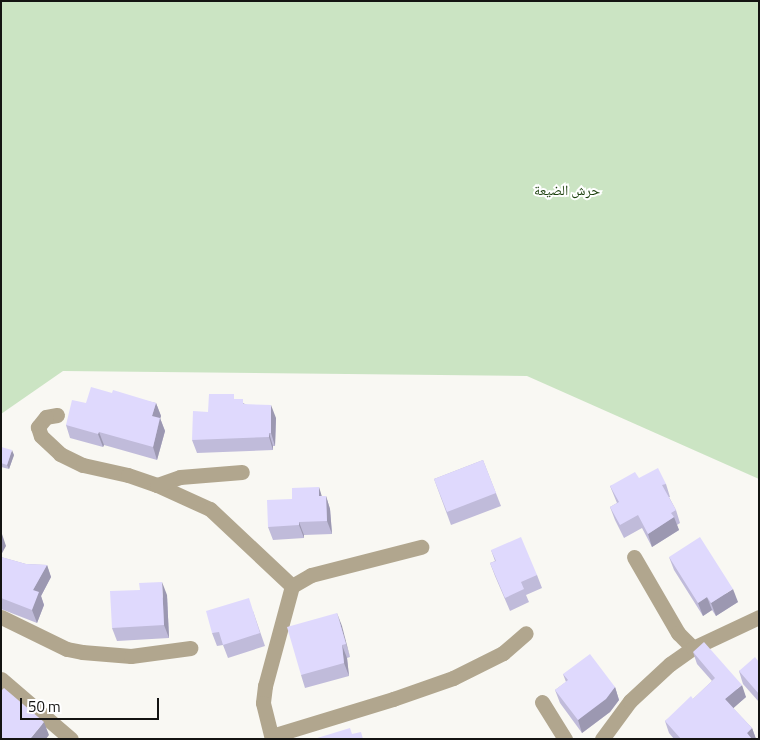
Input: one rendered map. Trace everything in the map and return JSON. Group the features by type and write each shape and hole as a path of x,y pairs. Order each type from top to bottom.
{"street":[{"path":"57,415 46,417 38,427 41,436 60,454 83,465 128,475 157,485 210,509 292,586"},
{"path":"157,485 180,476 242,472"},
{"path":"421,547 311,575 292,586 263,703 272,737 453,678 503,652 526,633"},
{"path":"634,557 678,633 693,648"},
{"path":"602,739 630,701 659,673 693,648 759,617"},
{"path":"1,618 23,630 67,649 82,652 131,656 190,648"},
{"path":"1,679 71,739"},
{"path":"542,702 565,739"}],"green space":[{"name":"حرش الضيعة","path":"1,1 759,1 759,479 527,376 63,371 1,414"}],"building":[{"path":"91,387 112,393 113,390 156,403 152,416 160,418 153,447 66,425 72,400 86,403"},
{"path":"209,394 234,394 234,399 243,399 243,404 271,405 271,433 269,433 269,437 192,440 193,411 208,412"},
{"path":"1,447 12,450 7,465 1,463"},
{"path":"483,460 496,493 447,512 434,479"},
{"path":"658,468 666,484 662,485 676,510 671,513 674,517 648,534 638,515 620,525 610,507 619,502 610,486 635,472 639,478"},
{"path":"319,487 319,496 326,496 327,521 299,522 299,525 268,527 267,500 292,499 292,488"},
{"path":"521,537 537,575 521,582 524,589 505,598 490,563 496,561 491,550"},
{"path":"700,537 733,589 711,603 707,597 698,603 669,557"},
{"path":"1,557 26,564 47,565 33,590 39,592 32,610 1,598"},
{"path":"162,582 164,625 112,628 110,591 140,590 139,583"},
{"path":"249,598 260,633 223,645 219,632 212,633 206,611"},
{"path":"337,613 346,644 342,645 344,663 301,675 287,627"},
{"path":"704,642 742,685 725,699 752,728 747,733 752,739 681,739 665,721 691,696 693,699 715,678 693,652"},
{"path":"590,654 615,687 606,699 578,720 555,690 568,680 563,674"},
{"path":"755,657 759,660 759,694 739,671"},
{"path":"4,688 44,722 30,739 1,739 1,691"},
{"path":"350,728 352,734 361,732 363,739 314,739"}]}
